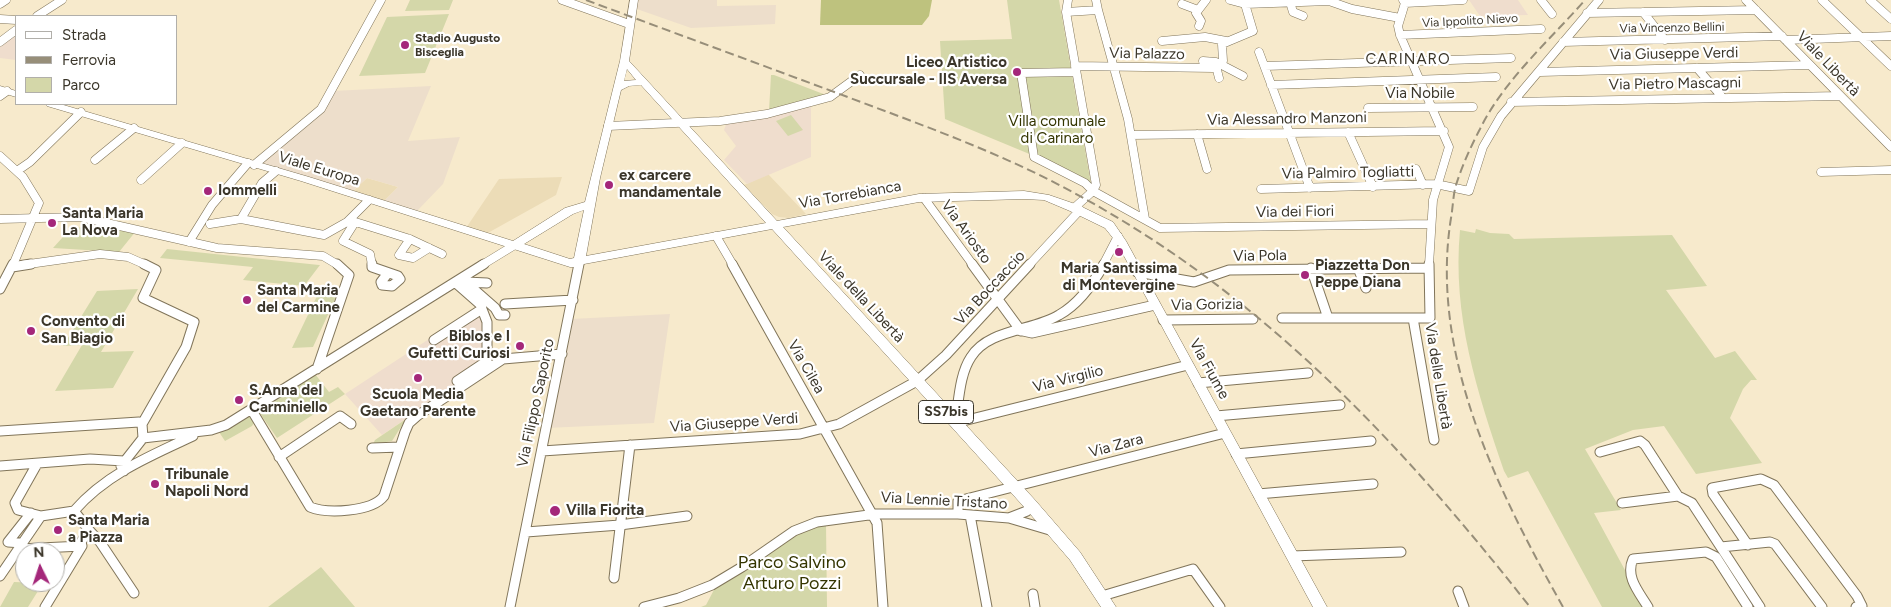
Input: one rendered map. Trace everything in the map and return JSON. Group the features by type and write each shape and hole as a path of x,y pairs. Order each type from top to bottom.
{"main road":[{"path":"624,61 627,22 634,0"},
{"name":"Viale della Libertà","path":"624,61 772,225 1054,531 1075,556 1108,607"},
{"name":"Via Filippo Saporito","path":"579,263 590,204 624,61"},
{"path":"616,89 627,83 643,82"},
{"name":"Viale Europa","path":"54,105 276,171 570,264 579,263"},
{"name":"Via Torrebianca","path":"579,263 891,202 924,198 1045,197 1077,209 1109,225 1118,236"},
{"path":"513,246 569,211 590,204"},
{"name":"Via Fiume","path":"1118,236 1320,607"}],"street":[{"path":"0,4 6,0"},
{"path":"39,15 62,0"},
{"path":"189,242 212,205 251,164 321,109 380,0"},
{"path":"562,0 627,22"},
{"path":"1068,0 1066,12 1096,185 1093,191 1145,218"},
{"path":"1096,0 1115,66 1131,135 1145,218"},
{"path":"1222,0 1247,3 1325,0 1352,9 1400,18"},
{"path":"1230,0 1247,3"},
{"path":"1282,318 1430,318 1428,268 1430,224 1436,184 1449,147 1444,131 1400,35 1398,26 1404,1 1463,0"},
{"path":"1541,0 1552,14"},
{"path":"1436,184 1464,192 1470,190 1483,147 1490,132 1511,102 1540,72 1599,0"},
{"name":"Viale Libertà","path":"1746,0 1891,147"},
{"path":"1822,0 1891,66"},
{"path":"1870,0 1891,19"},
{"path":"1199,26 1201,21 1196,13 1205,2"},
{"path":"1293,2 1293,12 1303,16"},
{"path":"1162,41 1205,37 1226,41 1247,35 1253,31 1253,26 1247,3"},
{"path":"1182,4 1198,10"},
{"path":"1066,12 1098,10"},
{"path":"1587,13 1756,10"},
{"path":"1643,12 1665,40"},
{"path":"0,19 15,20"},
{"name":"Via Ippolito Nievo","path":"1400,35 1540,29"},
{"path":"0,42 15,31"},
{"name":"Via Vincenzo Bellini","path":"1563,42 1891,36"},
{"path":"1219,78 1218,65 1222,44 1226,41"},
{"path":"1259,52 1310,188"},
{"path":"1264,66 1511,58"},
{"path":"1203,61 1244,76"},
{"name":"Via Palazzo","path":"1093,191 1085,183 1034,158 1021,72 1115,66 1204,68 1218,65"},
{"name":"Via Giuseppe Verdi","path":"1540,72 1810,65"},
{"path":"1697,68 1723,98"},
{"path":"608,126 720,122 767,114 834,95 843,86 860,75"},
{"path":"1271,85 1496,77"},
{"name":"Via Pietro Mascagni","path":"1511,102 1840,96"},
{"name":"Via Nobile","path":"1368,108 1473,107"},
{"path":"17,171 30,162 81,112"},
{"path":"95,160 134,128"},
{"name":"Via Alessandro Manzoni","path":"1131,135 1444,131"},
{"path":"1348,132 1373,187"},
{"path":"1197,134 1207,169"},
{"path":"141,180 182,143"},
{"path":"0,156 17,171 39,203 35,218 0,289"},
{"path":"1416,169 1423,185"},
{"path":"1821,172 1891,170"},
{"path":"240,220 262,183 276,171"},
{"name":"Via Palmiro Togliatti","path":"1261,189 1436,184"},
{"name":"Via Boccaccio","path":"917,381 946,354 998,299 1093,191"},
{"name":"Via Ariosto","path":"924,198 1021,331"},
{"path":"369,200 352,221 342,241 370,254 372,267 388,274"},
{"path":"0,219 80,217 217,248 323,256 334,262 349,275 317,368"},
{"name":"Via dei Fiori","path":"1145,218 1160,228 1430,224"},
{"path":"210,224 240,220 324,235 352,221 410,239 442,254"},
{"name":"Via Cilea","path":"716,236 776,347 877,522 883,607"},
{"path":"955,422 967,366 972,354 992,339 1021,331 1060,315 1085,292 1099,275 1118,236"},
{"path":"410,239 399,255 413,258 429,248"},
{"path":"38,464 15,503 18,510 36,514 74,511 93,491 124,466 201,432 226,425 461,281 513,246"},
{"path":"12,267 100,254 128,257 156,270 143,298 194,322 186,347 142,424 143,438 124,466"},
{"name":"Via Filippo Saporito","path":"510,607 579,263"},
{"path":"1311,268 1328,318"},
{"path":"1358,268 1366,288"},
{"name":"Via Pola","path":"1137,272 1194,282 1229,270 1428,268"},
{"path":"461,281 487,283"},
{"path":"457,381 487,361 487,322 481,305 461,281"},
{"path":"461,281 495,308 499,315 505,315"},
{"path":"505,304 573,300"},
{"path":"1021,331 1032,333 1155,305"},
{"path":"434,340 482,309"},
{"name":"Via delle Libertà","path":"1413,318 1434,440"},
{"name":"Via Gorizia","path":"1163,320 1253,319"},
{"path":"251,409 310,507 320,511 365,508 375,506 382,500 407,428 412,420 499,361 508,357 562,354"},
{"name":"Via Virgilio","path":"955,422 1188,365"},
{"path":"1198,383 1308,373"},
{"name":"Via Giuseppe Verdi","path":"542,451 800,434 825,429 876,405 917,381"},
{"path":"1216,416 1340,405"},
{"path":"279,457 340,416 350,420"},
{"path":"0,431 126,422 142,424"},
{"path":"143,438 201,432"},
{"name":"Via Zara","path":"958,514 958,501 1015,488 1225,432"},
{"path":"1236,454 1371,441"},
{"path":"1600,452 1640,441 1645,445 1678,496"},
{"path":"614,578 630,445"},
{"path":"372,448 400,447"},
{"path":"0,466 90,459 124,466"},
{"path":"1748,545 1713,494 1712,488 1761,478 1774,485 1858,596 1862,606 1856,607"},
{"path":"1258,494 1373,484"},
{"path":"1622,503 1678,496 1692,503 1760,607"},
{"path":"1009,518 1027,511 1030,504"},
{"path":"74,511 100,542 134,593"},
{"name":"Via Lennie Tristano","path":"644,607 661,604 711,585 735,572 771,544 805,526 860,517 871,512 882,514 958,514 1009,518 1054,531"},
{"path":"23,542 36,514"},
{"path":"970,515 987,607"},
{"path":"526,532 620,525 686,516"},
{"path":"45,607 82,546 81,542 89,530"},
{"path":"1721,548 1775,544 1822,607"},
{"path":"65,546 82,546"},
{"path":"1292,556 1401,552"},
{"path":"1648,607 1629,574 1632,559 1706,552 1716,557 1748,607"},
{"path":"0,576 15,555"},
{"path":"1102,596 1193,569 1220,607"},
{"path":"1458,591 1464,607"},
{"path":"1033,594 1035,607"}],"shaded area":[{"path":"636,0 717,0 717,6 776,5 775,24 691,28 634,8"},
{"path":"1469,0 1518,0 1528,15 1480,16"},
{"path":"15,34 15,60 0,58 0,44"},
{"path":"431,86 408,141 460,137 443,184 417,211 384,201 398,187 367,178 353,191 258,164 316,118 333,91"},
{"path":"811,104 811,157 747,184 724,160 736,146 724,130 727,122"},
{"path":"768,174 806,214 789,218 772,214 744,185"},
{"path":"562,177 556,195 486,234 466,228 499,179"},
{"path":"367,178 398,187 384,201 353,191"},
{"name":"Scuola Media Gaetano Parente","path":"481,305 488,310 490,362 382,435 345,394"},
{"path":"670,314 654,423 547,428 571,319"}],"green space":[{"path":"410,0 453,0 449,10 405,11"},
{"path":"821,0 932,0 929,16 922,25 820,25"},
{"name":"Villa comunale di Carinaro","path":"1007,0 1059,0 1091,184 1027,153 945,119 940,41 1012,39"},
{"name":"Stadio Augusto Bisceglia","path":"449,14 425,73 359,76 387,17"},
{"path":"771,75 774,75 826,95 769,111"},
{"path":"791,115 803,130 788,136 776,121"},
{"path":"72,227 136,231 119,252 53,248"},
{"path":"1476,229 1490,233 1509,234 1514,239 1672,235 1707,286 1666,290 1715,358 1735,351 1757,380 1751,380 1743,389 1730,418 1762,463 1696,474 1664,426 1633,430 1585,449 1621,510 1594,513 1645,607 1602,607 1528,471 1508,478 1504,471 1476,382 1463,323 1458,262 1460,230 1475,233"},
{"path":"167,249 320,265 304,286 243,280 253,267 160,258"},
{"path":"138,289 101,352 134,351 113,388 55,391 82,345 63,346 97,291"},
{"path":"337,295 313,347 292,348 317,296"},
{"path":"315,374 329,392 338,387 345,394 277,438 259,412 261,406"},
{"path":"248,412 256,420 252,426 225,441 219,432"},
{"path":"406,419 392,441 373,444 375,440"},
{"name":"Parco Salvino Arturo Pozzi","path":"826,524 827,607 701,607 706,605 716,586 805,528"},
{"path":"321,567 355,607 268,607"},
{"path":"14,582 15,592 37,592 28,607 0,607"}],"railway":[{"path":"586,0 983,149 1063,187 1133,227 1199,272 1261,320 1319,372 1375,426 1428,484 1530,607"},
{"path":"1563,607 1515,517 1493,469 1474,420 1460,371 1450,320 1447,269 1455,189 1464,163 1477,136 1490,111 1515,77 1585,0"}],"place":[{"name":"Stadio Augusto Bisceglia","path":"405,45"},
{"name":"Liceo Artistico Succursale - IIS Aversa","path":"1017,72"},
{"name":"ex carcere mandamentale","path":"609,185"},
{"name":"Iommelli","path":"208,191"},
{"name":"Santa Maria La Nova","path":"52,223"},
{"name":"Maria Santissima di Montevergine","path":"1119,252"},
{"name":"Piazzetta Don Peppe Diana","path":"1305,275"},
{"name":"Santa Maria del Carmine","path":"247,300"},
{"name":"Convento di San Biagio","path":"31,331"},
{"name":"Biblos e I Gufetti Curiosi","path":"520,346"},
{"name":"Scuola Media Gaetano Parente","path":"418,378"},
{"name":"S.Anna del Carminiello","path":"239,400"},
{"name":"Tribunale Napoli Nord","path":"155,484"},
{"name":"Villa Fiorita","path":"555,511"},
{"name":"Santa Maria a Piazza","path":"58,530"}],"district":[{"name":"CARINARO","path":"1408,60"}]}
